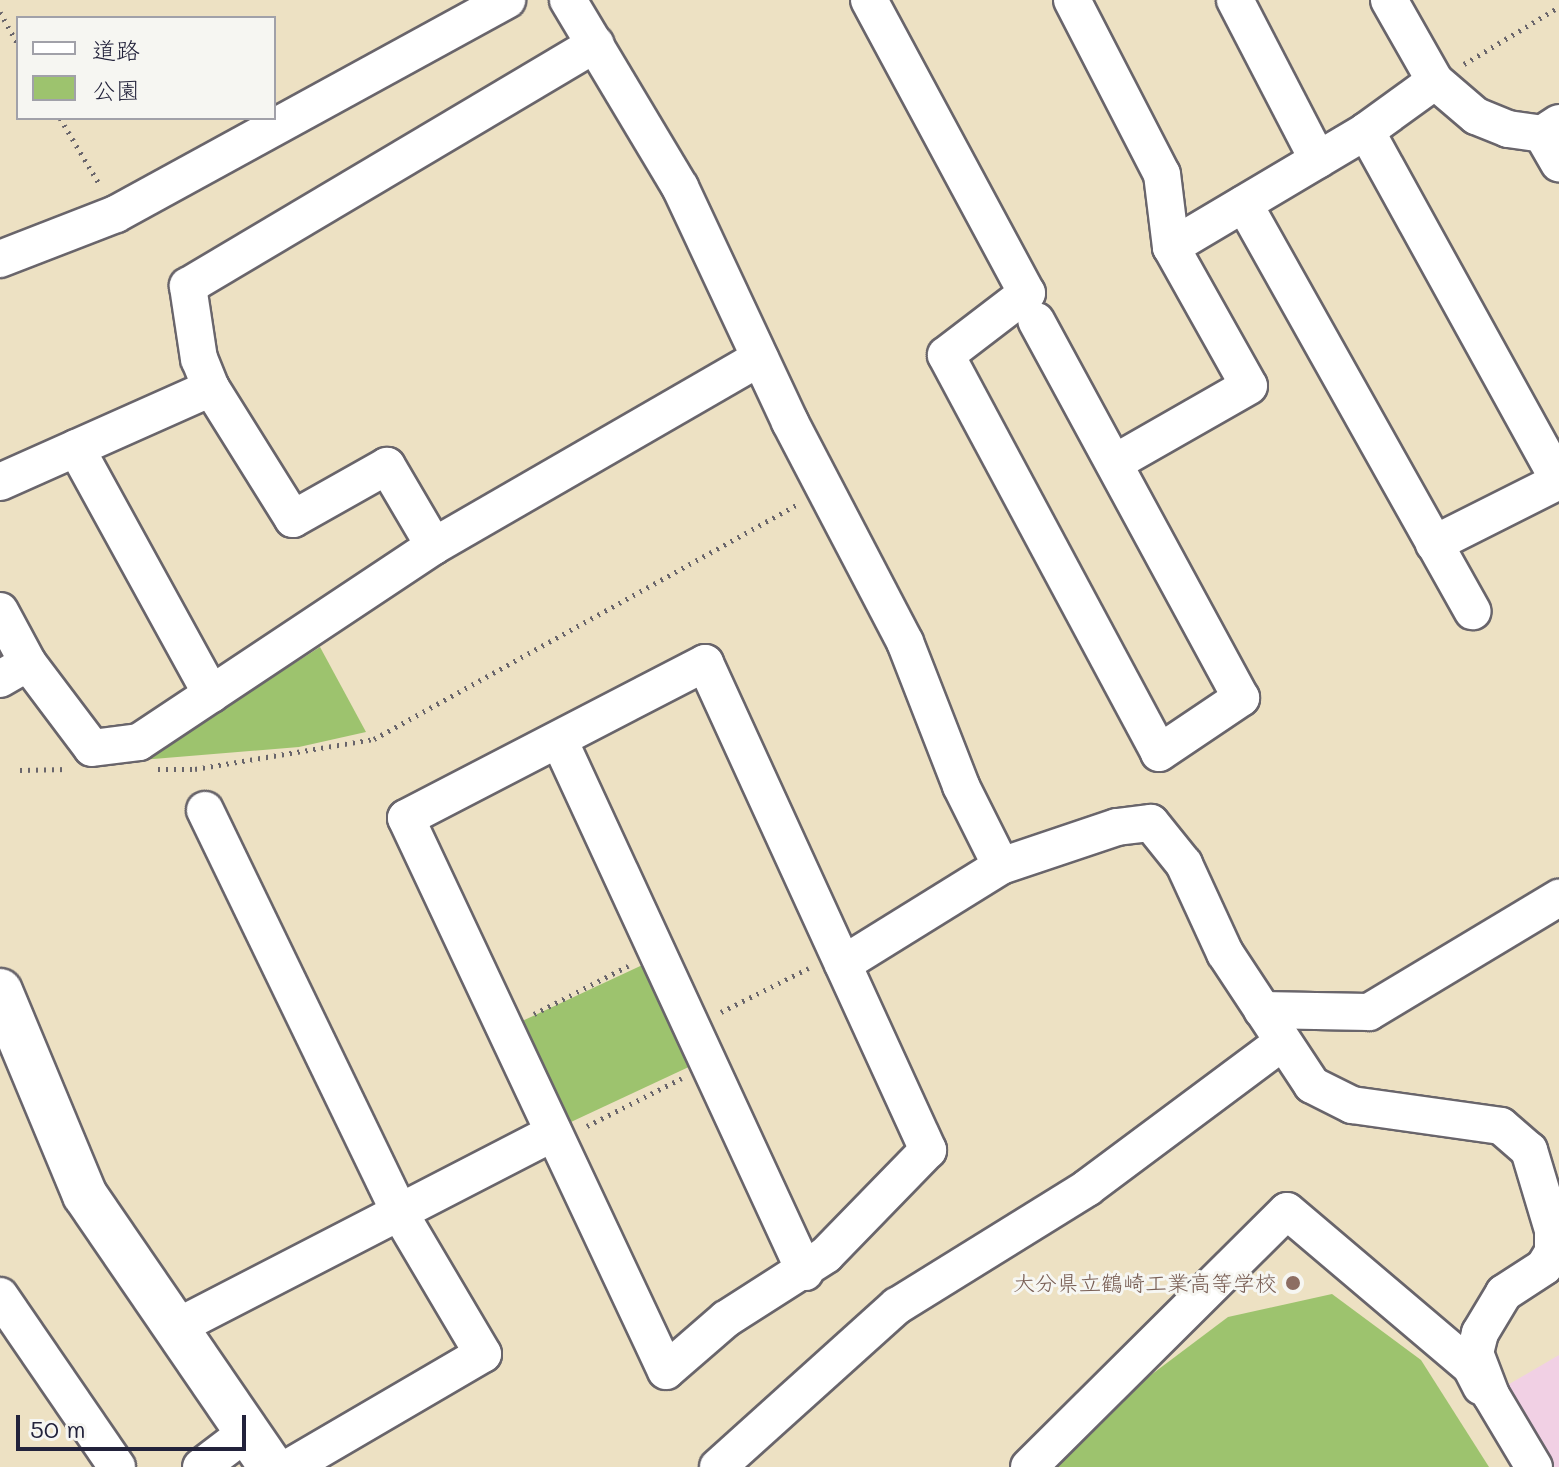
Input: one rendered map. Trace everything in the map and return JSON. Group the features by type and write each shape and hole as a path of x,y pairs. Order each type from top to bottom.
{"street":[{"path":"0,259 116,214 507,0"},
{"path":"568,0 680,187 760,358 905,642 961,786 1001,866"},
{"path":"869,0 1027,293 946,355 1159,753 1241,698 1036,321"},
{"path":"1072,0 1162,174 1171,247 1249,386 1114,463"},
{"path":"1235,0 1318,160"},
{"path":"1389,0 1435,81 1476,116 1508,129 1553,140"},
{"path":"434,546 387,466 293,519 211,388 199,359 188,286 595,44"},
{"path":"1171,247 1366,131 1435,81"},
{"path":"1366,131 1559,481 1434,544"},
{"path":"1244,204 1472,611"},
{"path":"0,611 14,671 92,748 139,742 434,546 760,358"},
{"path":"0,482 211,388"},
{"path":"76,448 211,694"},
{"path":"705,663 843,964 928,1150 805,1272 726,1319 666,1371 406,818 560,742 705,663"},
{"path":"560,742 805,1272"},
{"path":"205,810 399,1212 483,1354 290,1467"},
{"path":"843,964 1001,866 1117,827 1151,823 1184,864 1225,953 1312,1085 1352,1105 1501,1126 1529,1150 1553,1230 1553,1252 1544,1267 1504,1293 1480,1333 1475,1353 1491,1395 1534,1467"},
{"path":"1262,1010 1369,1012 1559,898"},
{"path":"0,991 85,1195 173,1329 259,1450 201,1467"},
{"path":"718,1467 897,1306 1087,1188 1283,1042"},
{"path":"173,1329 399,1212 556,1137"},
{"path":"1029,1467 1287,1211 1471,1367 1525,1467"},
{"path":"0,1296 117,1467"}],"path":[{"path":"1435,81 1559,7"},
{"path":"0,12 16,41"},
{"path":"61,120 116,214"},
{"path":"147,769 195,769 374,739 826,489"},
{"path":"20,770 84,769"},
{"path":"505,1029 656,951"},
{"path":"691,1026 826,959 843,964"},
{"path":"556,1137 709,1065"}],"shaded area":[{"path":"1559,1355 1559,1467 1542,1467 1499,1390"}],"green space":[{"path":"320,647 366,732 299,747 141,760"},
{"path":"651,961 698,1063 565,1125 518,1023"},
{"name":"大分県立鶴崎工業高等学校","path":"1332,1294 1421,1360 1489,1467 1045,1467 1079,1429 1228,1317"}],"place":[{"name":"大分県立鶴崎工業高等学校","path":"1293,1283"}]}
